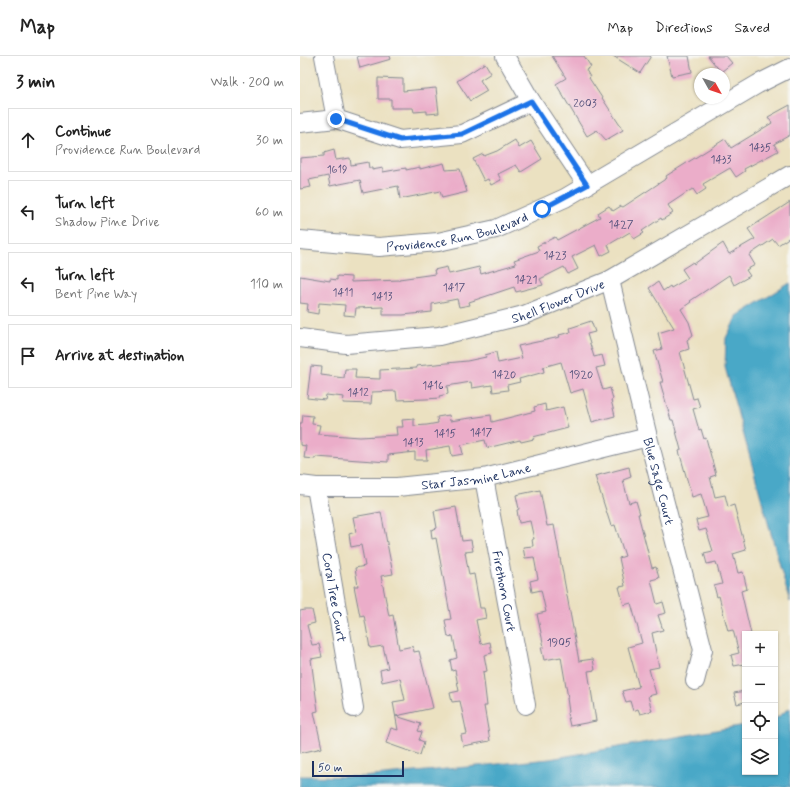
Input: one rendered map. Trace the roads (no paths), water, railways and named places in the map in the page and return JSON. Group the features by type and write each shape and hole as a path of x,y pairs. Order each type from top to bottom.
{"street":[{"path":"324,56 336,119"},
{"path":"505,56 531,101 587,185"},
{"name":"Providence Run Boulevard","path":"300,240 379,247 416,244 466,236 496,229 520,220 587,185 758,84 790,68"},
{"path":"300,123 336,119 400,140 462,134 531,101"},
{"name":"Shell Flower Drive","path":"300,338 346,344 439,336 524,315 610,280 790,175"},
{"name":"Blue Sage Court","path":"610,280 648,437 703,650 695,681"},
{"name":"Star Jasmine Lane","path":"308,486 397,487 484,478 648,437"},
{"name":"Firethorn Court","path":"484,478 526,705"},
{"name":"Coral Tree Court","path":"308,486 354,708"}],"water":[{"path":"790,283 790,602 725,367 726,338 737,316"},
{"path":"790,708 790,787 300,787 300,776 364,777 550,759 742,726 742,775 778,775 778,717"}]}
